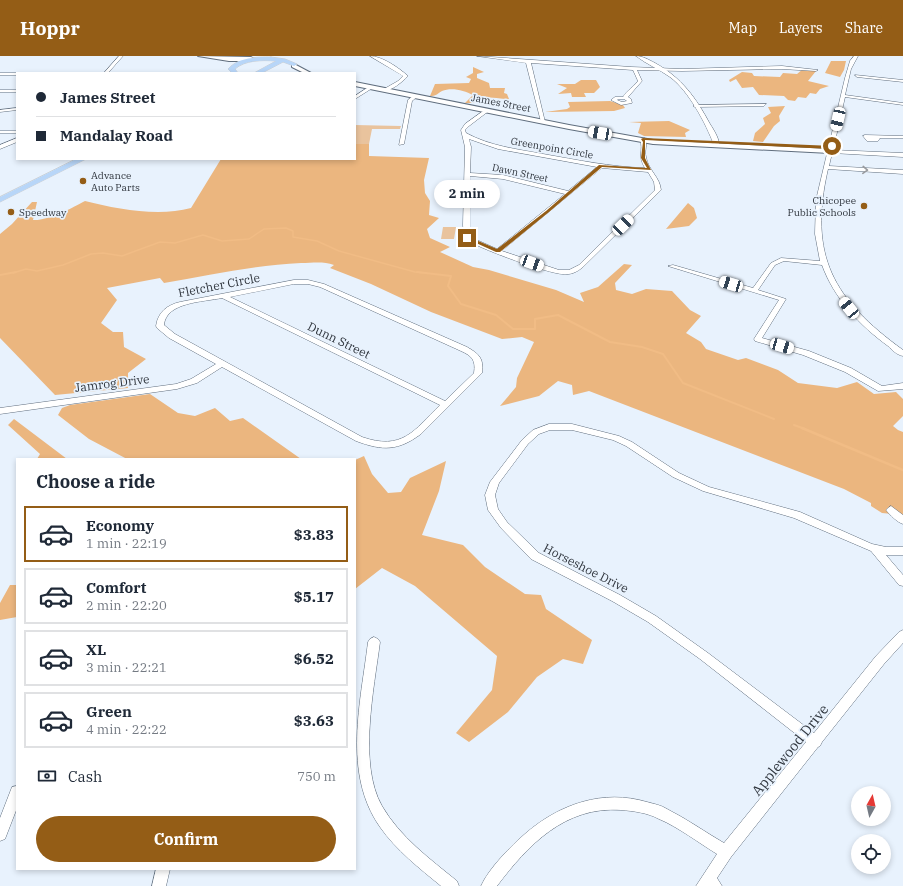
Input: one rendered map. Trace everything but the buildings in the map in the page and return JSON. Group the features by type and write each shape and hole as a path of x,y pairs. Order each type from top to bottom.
{"main road":[{"path":"201,56 252,59 283,58 294,56 294,65 290,72"},
{"path":"208,57 224,62 232,72 236,64 252,59"},
{"path":"250,72 273,58"},
{"path":"283,58 306,72"},
{"path":"259,72 283,58"},
{"name":"James Street","path":"356,84 543,122 664,143 831,150"},
{"path":"0,192 67,160"},
{"path":"0,200 80,160"}],"street":[{"path":"107,72 121,56"},
{"path":"372,56 406,76 400,82 386,90"},
{"path":"479,56 580,66 661,69 710,69 769,66 816,70"},
{"path":"638,56 661,69 679,82 695,106 716,144"},
{"path":"856,56 851,63 819,200 817,219 819,242 824,263 833,285 849,308 866,325 903,354"},
{"path":"528,61 543,122"},
{"path":"625,98 628,90 639,84 640,81 634,68"},
{"path":"0,74 16,74"},
{"path":"857,76 903,81"},
{"path":"356,97 372,87"},
{"path":"0,91 16,91"},
{"path":"401,144 410,100 416,96"},
{"path":"844,96 903,104"},
{"path":"695,106 764,106"},
{"path":"0,111 16,109"},
{"path":"488,110 467,124 463,130 472,147 467,174 467,238 555,272 565,273 574,271 657,193 659,188 643,158 643,139"},
{"path":"0,132 16,132"},
{"name":"Greenpoint Circle","path":"464,134 478,142 498,147 601,166 649,170"},
{"path":"877,136 903,137"},
{"path":"0,147 16,140"},
{"name":"Greenpoint Circle","path":"472,147 498,147"},
{"name":"James Street","path":"831,150 903,154"},
{"path":"498,251 601,166"},
{"path":"827,167 903,172"},
{"name":"Dawn Street","path":"467,174 503,177 570,193"},
{"path":"754,291 777,261 783,259 824,263"},
{"path":"671,266 783,299 758,339 806,353 834,364 881,388 903,386"},
{"name":"Fletcher Circle","path":"294,282 312,282 322,285 454,344 476,357 479,368 476,376 428,423 409,439 398,444 378,445 359,439 222,364 167,332 160,324 161,318 165,312 173,306 223,296 294,282"},
{"name":"Dunn Street","path":"223,296 446,404"},
{"name":"Jamrog Drive","path":"0,410 170,388 194,381 222,364"},
{"name":"Horseshoe Drive","path":"816,742 652,619 616,598 535,556 518,541 498,518 492,505 491,491 500,474 525,442 533,435 549,427 572,427 616,438 676,475 706,489 797,515 875,549 903,552"},
{"path":"891,510 903,520"},
{"name":"Horseshoe Drive","path":"875,549 903,582"},
{"name":"Applewood Drive","path":"709,883 726,852 816,742 880,660 903,635"},
{"path":"374,642 364,744 365,770 369,792 376,810 393,832 420,859 452,886"},
{"path":"0,834 16,794"},
{"path":"488,886 508,860 535,832 550,821 564,814 578,808 599,804 626,804 662,813 726,852"},
{"path":"159,886 163,870"}],"shaded area":[{"path":"831,61 846,61 844,70 840,77 825,73"},
{"path":"473,67 484,72 477,74 477,78 489,83 490,88 505,88 504,93 507,94 509,99 480,97 476,98 474,103 465,103 473,95 462,90 453,89 442,91 430,96 435,84 469,83 471,79 466,77 473,73"},
{"path":"803,69 816,71 808,81 829,86 820,89 816,94 810,93 806,98 798,97 795,101 788,100 784,96 759,95 753,87 742,88 736,79 730,82 729,80 742,72 752,73 754,76 780,77 783,73 797,74"},
{"path":"581,80 596,80 600,87 594,93 584,93 586,97 572,97 571,93 558,94 567,88 557,84 575,84"},
{"path":"610,101 623,105 625,108 614,111 545,112 567,109 570,107 568,102"},
{"path":"785,106 779,116 780,121 774,126 763,142 753,141 755,133 765,124 763,118 771,113 768,107"},
{"path":"669,121 690,130 685,133 686,137 644,136 638,133 641,123 629,122"},
{"path":"356,125 401,126 400,129 372,129 369,144 356,144"},
{"path":"356,144 369,144 369,156 429,158 424,180 425,193 430,201 429,215 439,218 427,229 430,238 450,247 440,252 473,267 489,270 556,290 584,302 580,293 598,287 624,264 632,265 615,283 616,290 632,294 646,289 672,291 690,310 701,316 686,333 701,342 706,349 738,360 746,358 778,370 798,383 837,388 857,382 874,394 896,392 903,399 903,416 893,426 903,432 903,515 882,513 871,506 871,503 844,489 589,391 573,395 572,385 558,381 539,396 500,406 516,387 517,378 534,342 522,337 502,339 431,312 371,284 330,268 334,265 330,264 284,264 232,271 164,283 160,278 107,288 117,300 101,323 113,332 123,332 124,347 146,359 128,373 128,388 55,395 0,338 0,234 12,224 32,202 37,202 33,220 53,216 85,201 110,207 151,212 178,211 191,208 220,160 356,160"},
{"path":"688,203 694,208 697,218 689,226 666,229"},
{"path":"443,227 456,227 454,239 441,239"},
{"path":"150,394 178,413 195,416 215,408 230,421 243,418 300,458 125,458 89,439 58,415 62,408 70,405"},
{"path":"14,419 66,458 38,458 40,454 8,425"},
{"path":"364,456 372,474 388,493 401,492 410,478 446,461 439,491 422,535 463,545 485,567 525,594 541,595 546,609 592,640 583,664 563,659 537,677 508,712 469,742 456,733 492,690 497,656 415,586 382,568 356,588 356,460"},
{"path":"10,585 16,585 16,617 0,620 0,603"}],"waterway":[{"path":"13,273 26,269 37,271 63,265 91,254 103,253 122,256 160,242 175,243 203,235 222,241 249,239 264,229 286,228 293,231 293,237 317,241 339,251 415,272 424,273"},
{"path":"0,275 16,272"},
{"path":"417,272 424,273"},
{"path":"424,273 451,276 448,286 461,304 496,315 513,329 535,329 535,319 558,315 610,342 642,347 663,354 683,383 774,419"},
{"path":"794,425 805,429"},
{"path":"802,428 903,470"}],"place":[{"name":"Advance Auto Parts","path":"83,181"},
{"name":"Chicopee Public Schools","path":"864,206"},
{"name":"Speedway","path":"11,212"}],"route":[{"path":"467,238 498,251 548,212 601,166 649,170 643,158 643,139 831,148 832,146"}]}
